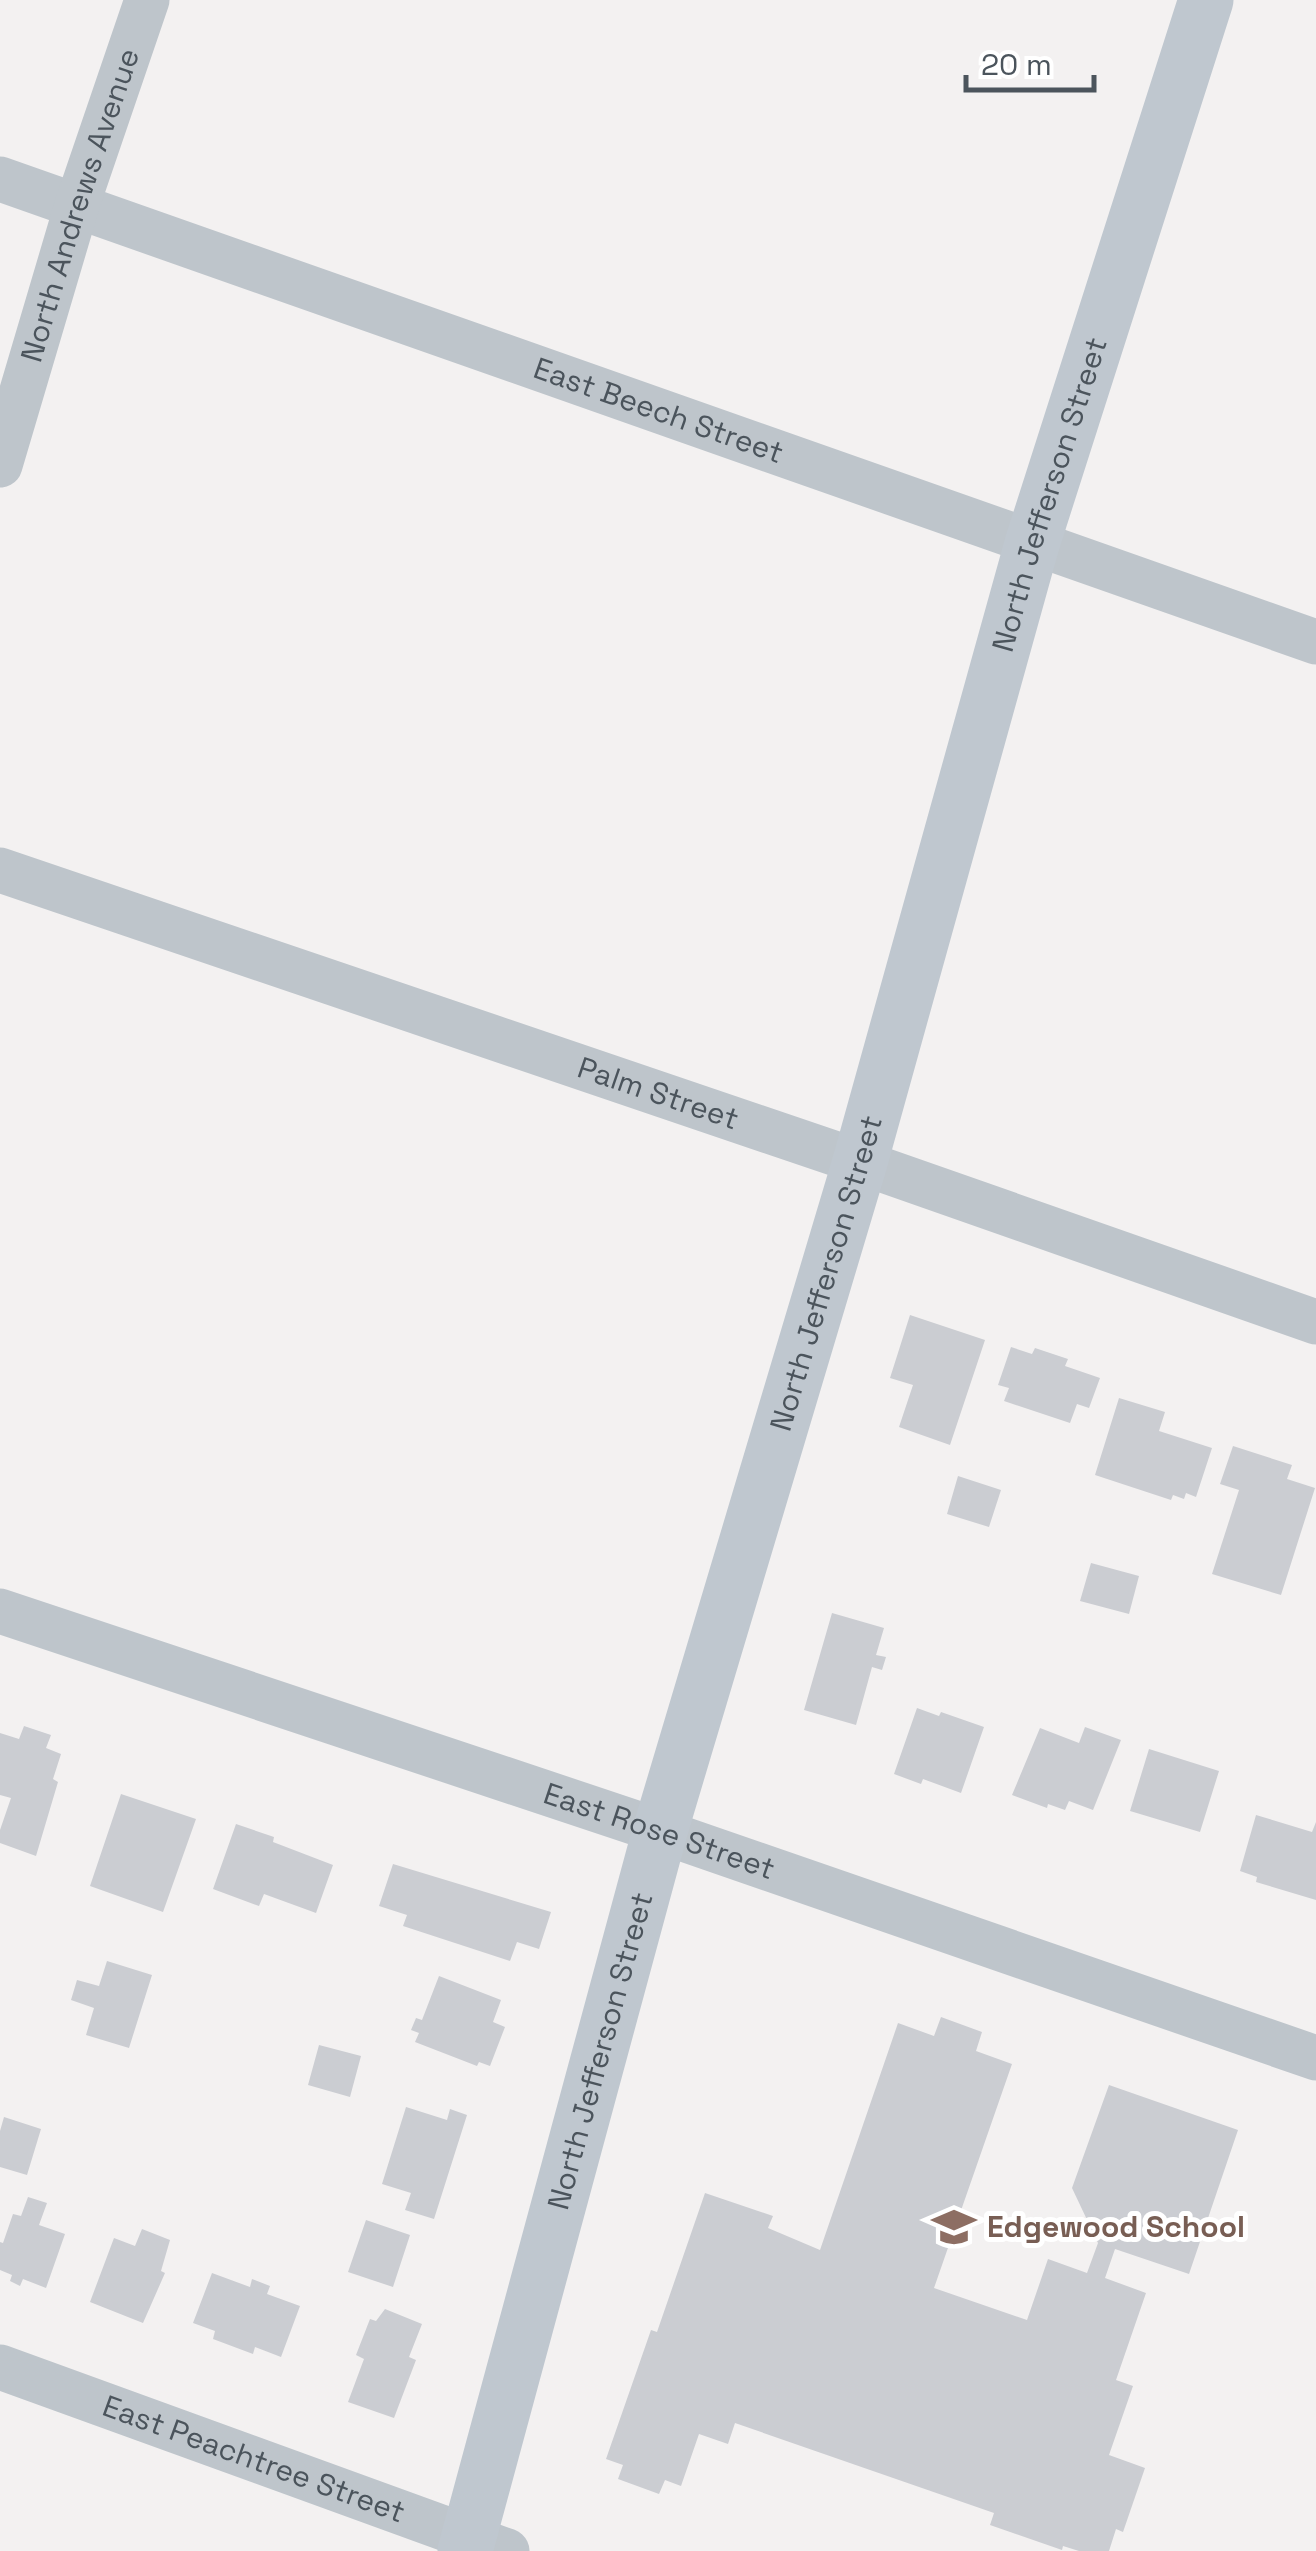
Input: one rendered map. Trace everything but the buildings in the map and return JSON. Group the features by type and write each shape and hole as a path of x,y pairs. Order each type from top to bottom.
{"street":[{"name":"North Andrews Avenue","path":"0,465 77,205 147,0"},
{"name":"North Jefferson Street","path":"481,2546 660,1831 860,1162 1032,544 1206,0"},
{"name":"East Beech Street","path":"0,179 1316,642"},
{"name":"Palm Street","path":"0,870 860,1162 1316,1322"},
{"name":"East Rose Street","path":"0,1610 660,1831 1316,2058"},
{"name":"East Peachtree Street","path":"0,2367 481,2546"}],"place":[{"name":"Edgewood School","path":"954,2227"}]}
